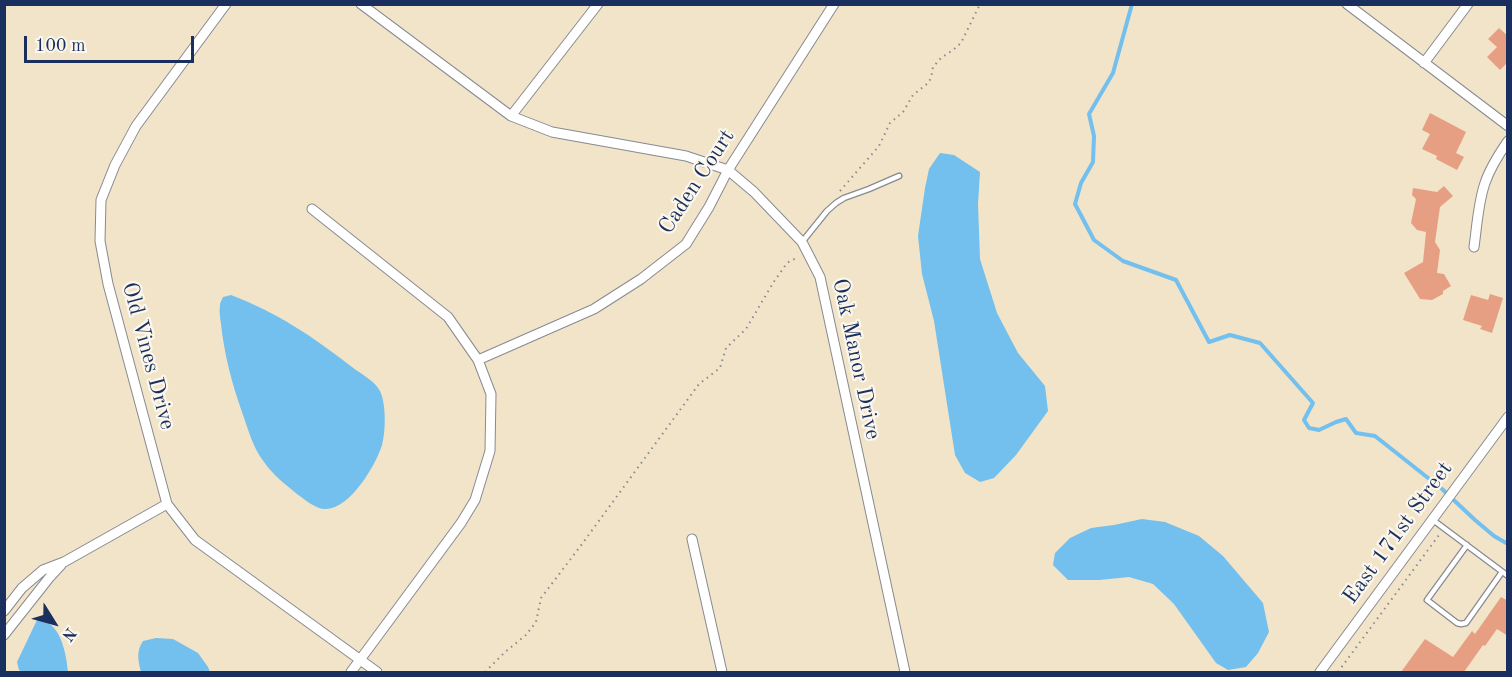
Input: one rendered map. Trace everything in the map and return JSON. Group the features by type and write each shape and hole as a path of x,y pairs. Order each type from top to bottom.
{"street":[{"name":"Old Vines Drive","path":"226,4 136,126 115,165 101,200 100,241 108,284 167,504 195,540 376,672"},
{"name":"Oak Manor Drive","path":"361,4 511,116 552,132 686,156 728,170 754,192 804,247 820,277 905,672"},
{"path":"511,116 598,4"},
{"name":"Caden Court","path":"478,360 594,309 641,279 686,244 728,170 834,4"},
{"path":"1347,4 1508,126"},
{"path":"1424,63 1468,4"},
{"path":"1474,248 1485,183 1498,155 1508,141"},
{"path":"312,209 448,317 478,360 491,394 490,451 475,500 461,523 351,672"},
{"name":"East 171st Street","path":"1320,672 1508,417"},
{"path":"4,611 22,588 43,570 64,562 167,504"},
{"path":"692,538 722,672"},
{"path":"4,635 64,562"}],"lane":[{"path":"804,247 827,211 836,203 898,176"},
{"path":"1433,519 1508,576"},
{"path":"1467,545 1426,600 1457,622 1466,623 1502,572"}],"path":[{"path":"840,191 879,146 890,123 903,112 912,95 928,83 933,67 961,43 980,4"},
{"path":"485,672 536,622 541,598 699,384 720,368 726,348 746,329 772,283 787,263 804,247"},
{"path":"1338,672 1444,528"}],"water":[{"path":"940,153 954,155 980,172 978,204 980,259 997,313 1018,353 1045,386 1048,411 1016,455 994,478 980,482 965,473 955,455 934,321 922,274 918,236 925,188 929,169"},
{"path":"231,295 264,309 309,335 375,384 380,391 385,425 382,445 368,475 343,503 333,508 317,507 279,479 260,457 238,401 222,335 220,304 223,297"},
{"path":"1142,519 1165,522 1199,536 1223,556 1263,603 1269,632 1258,653 1246,667 1228,670 1216,663 1174,604 1153,584 1129,577 1068,580 1053,565 1055,553 1070,538 1091,528"},
{"path":"37,620 45,621 57,632 64,648 68,672 23,672 19,670 17,662"},
{"path":"156,638 173,639 198,653 210,672 141,672 139,649 143,641"}],"building":[{"path":"1499,28 1508,36 1508,62 1500,70 1487,57 1497,47 1488,39"},
{"path":"1430,113 1466,132 1456,153 1464,157 1457,170 1422,149 1430,134 1422,130"},
{"path":"1444,186 1453,196 1440,207 1435,242 1440,250 1437,273 1444,274 1451,286 1432,300 1420,299 1404,273 1423,262 1426,232 1417,230 1411,223 1416,199 1412,195 1413,188 1437,192"},
{"path":"1490,294 1503,298 1492,333 1480,329 1482,326 1463,320 1471,295 1488,300"},
{"path":"1501,597 1508,601 1508,636 1497,629 1464,672 1401,672 1425,639 1453,657 1472,631 1475,634"}],"waterway":[{"path":"1132,4 1113,73 1089,114 1094,136 1093,162 1081,183 1075,204 1094,240 1123,261 1176,280 1209,342 1230,335 1260,343 1313,403 1304,420 1309,428 1319,430 1346,419 1356,433 1375,436 1442,489 1494,536 1508,544"}]}
